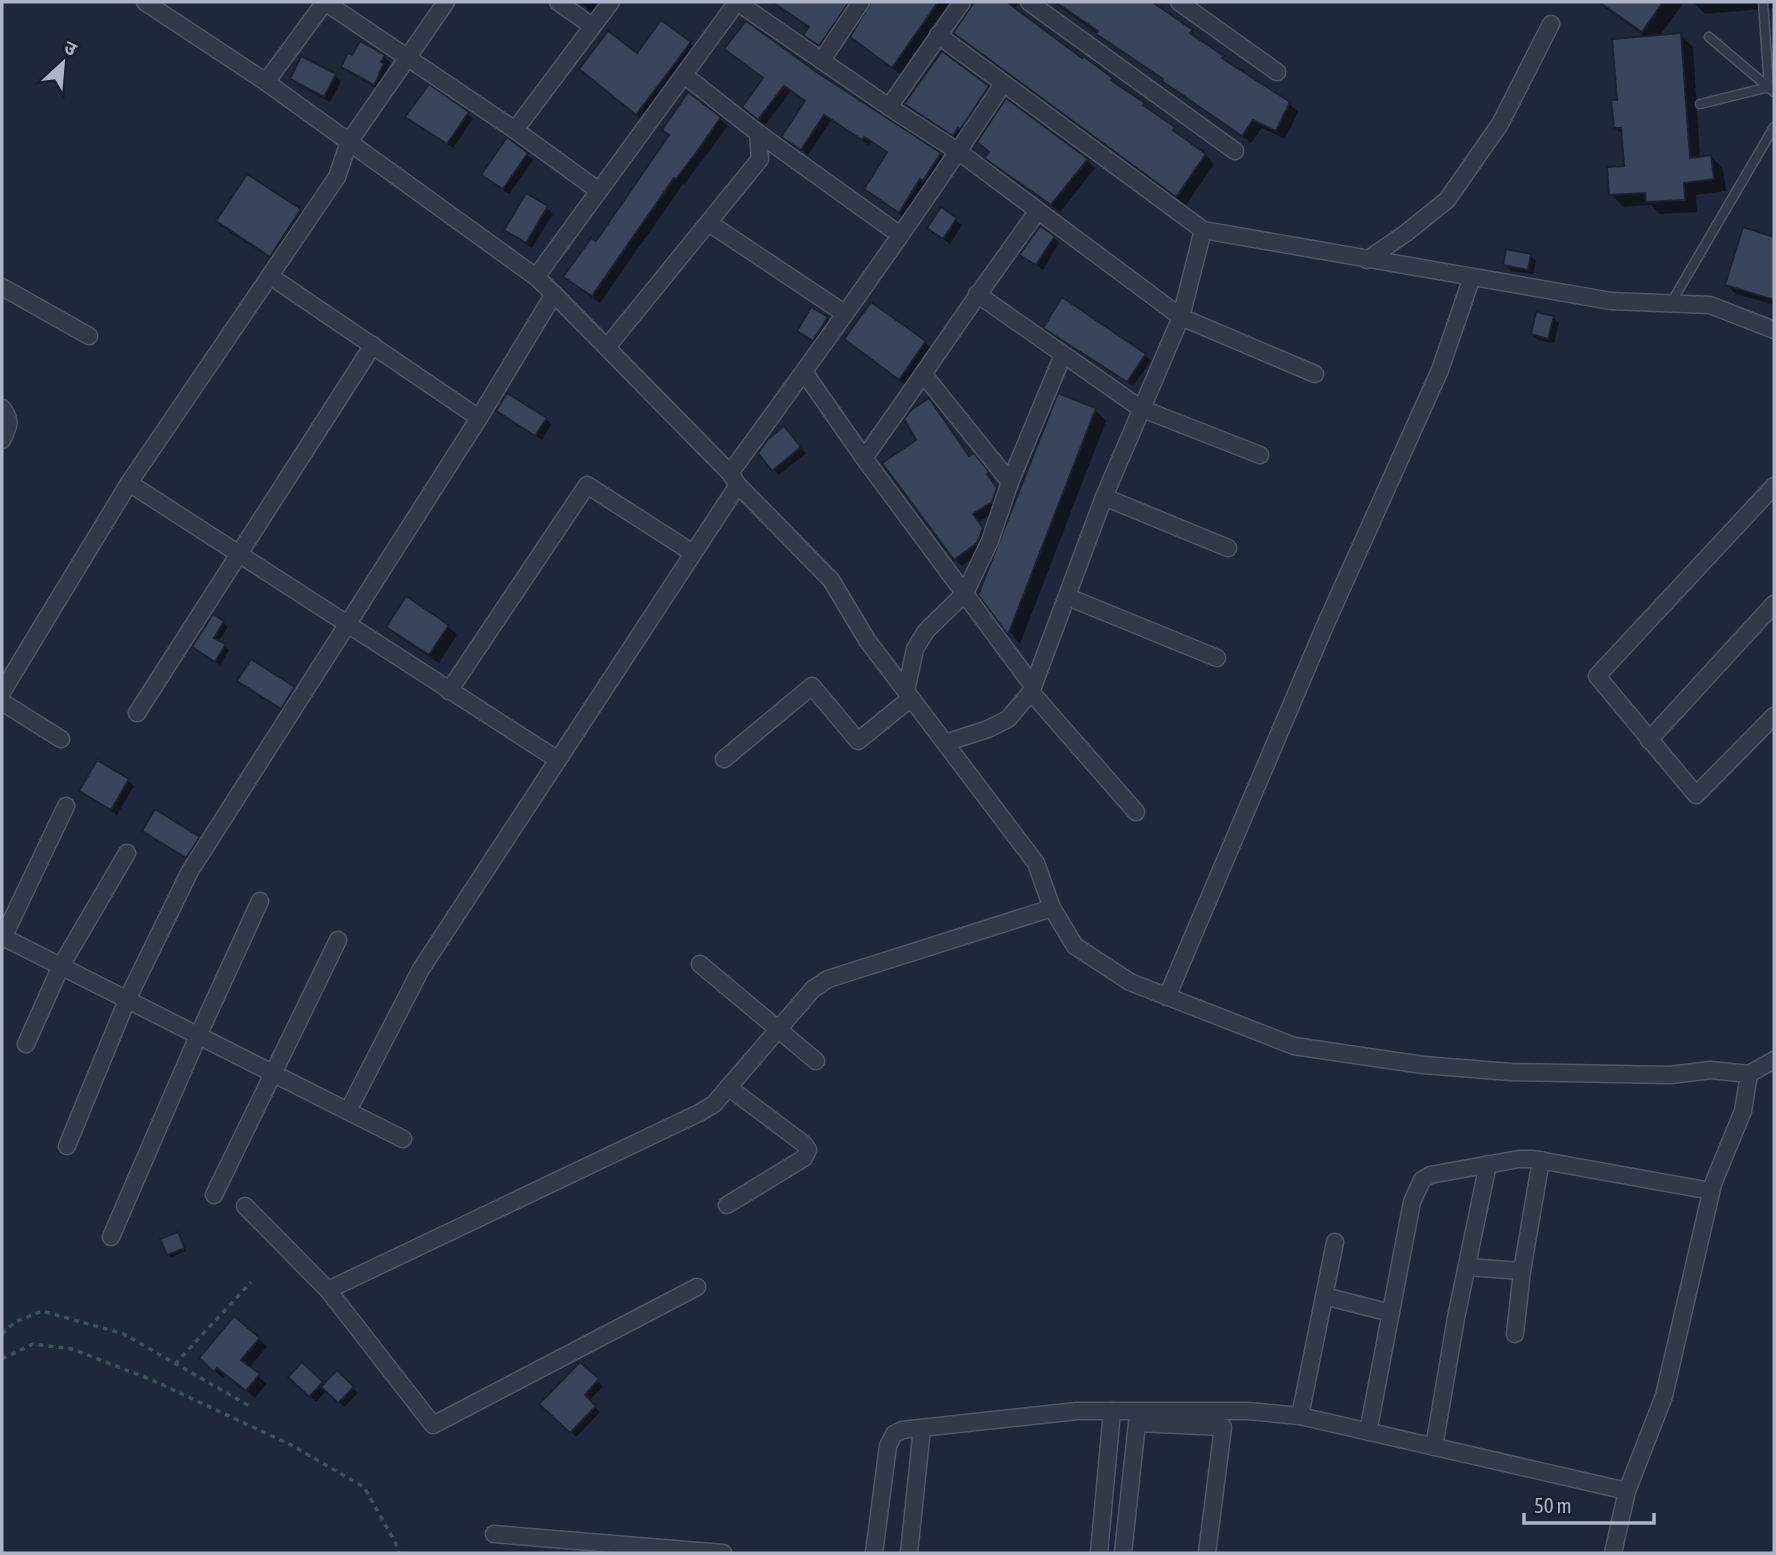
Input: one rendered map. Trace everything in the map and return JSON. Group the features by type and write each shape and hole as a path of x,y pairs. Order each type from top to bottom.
{"street":[{"path":"145,2 266,82 537,277 831,580 867,640 1036,863 1052,908 1075,946 1130,982 1294,1046 1423,1065 1511,1072 1670,1075 1711,1070 1749,1074 1774,1060"},
{"path":"266,82 325,2 515,130 599,191"},
{"path":"2,692 129,483 338,177 349,142 446,2"},
{"path":"558,2 592,26"},
{"path":"515,130 611,2"},
{"path":"537,277 737,2 959,152 1181,317 1315,374"},
{"path":"821,60 861,2"},
{"path":"889,107 962,2"},
{"path":"1030,2 1235,151"},
{"path":"1179,2 1277,72"},
{"path":"1367,260 1447,200 1500,124 1551,24"},
{"path":"938,35 1203,230 1611,301 1710,305 1774,330"},
{"path":"684,75 758,133 900,235"},
{"path":"348,1111 421,969 693,553 734,479 804,372 959,152 1003,84"},
{"path":"607,348 760,159 758,133"},
{"path":"864,458 1038,211"},
{"path":"709,223 844,313"},
{"path":"944,743 988,729 1008,719 1032,689 1140,408 1181,317 1203,230"},
{"path":"270,276 479,418"},
{"path":"1167,997 1324,628 1440,370 1472,277"},
{"path":"2,287 89,336"},
{"path":"67,1146 127,1000 190,872 479,418 554,294"},
{"path":"977,294 1140,408 1260,455"},
{"path":"137,713 373,345"},
{"path":"724,759 812,686 858,741 908,694 915,649 926,632 965,593 990,541 1010,482 1063,355"},
{"path":"804,372 1032,689 1136,812"},
{"path":"924,375 1010,482"},
{"path":"2,408 9,416 10,425 2,440"},
{"path":"129,483 558,760"},
{"path":"449,691 587,485 693,553"},
{"path":"1774,486 1597,676 1696,795 1774,716"},
{"path":"1104,498 1228,548"},
{"path":"1068,597 1217,658"},
{"path":"1648,740 1774,604"},
{"path":"2,702 61,739"},
{"path":"66,806 3,939 403,1139"},
{"path":"26,1044 61,966 127,853"},
{"path":"111,1237 260,901"},
{"path":"328,1290 714,1104 813,989 836,976 1052,908"},
{"path":"214,1195 338,940"},
{"path":"700,964 816,1060"},
{"path":"1613,1553 1627,1491 1664,1396 1711,1191 1743,1111 1749,1074"},
{"path":"727,1205 804,1158 807,1150 804,1144 728,1087"},
{"path":"1368,1432 1412,1202 1423,1180 1430,1175 1519,1159 1541,1160 1711,1191"},
{"path":"1515,1334 1522,1271 1541,1160"},
{"path":"1434,1447 1488,1164"},
{"path":"244,1206 328,1290 433,1425 696,1287"},
{"path":"1300,1416 1335,1242"},
{"path":"1468,1267 1522,1271"},
{"path":"1324,1296 1391,1313"},
{"path":"874,1553 890,1440 894,1434 902,1430 1077,1411 1248,1411 1300,1416 1627,1491"},
{"path":"1099,1553 1112,1411"},
{"path":"1123,1553 1136,1423 1223,1427 1208,1553"},
{"path":"909,1553 922,1428"},
{"path":"494,1534 723,1553"}],"lane":[{"path":"1763,2 1772,89"},
{"path":"1709,37 1772,89"},
{"path":"1700,104 1772,89"},
{"path":"1671,303 1774,127"}],"path":[{"path":"176,1364 251,1282"},
{"path":"2,1334 15,1322 42,1311 124,1334 251,1407"},
{"path":"2,1359 33,1344 72,1349 152,1380 289,1444 364,1487 399,1553"}],"building":[{"path":"772,2 849,2 819,46 803,35 809,27"},
{"path":"871,2 938,2 892,68 850,37"},
{"path":"974,2 1007,2 1113,78 1111,80 1145,103 1143,105 1175,127 1173,130 1206,154 1176,197 953,33"},
{"path":"1055,2 1152,2 1193,30 1190,33 1224,56 1222,58 1290,102 1276,131 1253,120 1242,136 1096,34 1098,31"},
{"path":"1599,2 1663,2 1642,32"},
{"path":"661,20 691,42 636,115 579,69 608,31 637,53"},
{"path":"746,21 818,73 941,153 923,181 920,179 899,213 864,189 887,152 864,137 862,140 824,115 801,150 781,137 805,101 784,86 758,120 742,107 763,78 724,49"},
{"path":"1681,33 1690,158 1711,155 1714,179 1684,183 1685,200 1646,202 1645,193 1609,195 1607,167 1624,166 1621,128 1614,128 1611,100 1617,100 1612,39"},
{"path":"360,41 385,55 381,62 384,64 374,85 341,67 348,53 352,55"},
{"path":"942,51 989,86 960,130 958,128 953,136 904,104"},
{"path":"301,56 336,74 324,97 290,79"},
{"path":"429,84 469,112 447,144 405,117"},
{"path":"688,92 721,117 676,179 674,178 592,296 563,277 591,238 596,241 669,135 662,130"},
{"path":"1006,98 1088,159 1051,205 984,158 989,152 977,142"},
{"path":"507,137 528,153 503,189 481,175"},
{"path":"247,174 301,209 270,257 216,221"},
{"path":"526,193 548,206 526,243 504,230"},
{"path":"941,207 957,218 943,239 927,228"},
{"path":"1040,226 1055,236 1036,265 1019,255"},
{"path":"1743,227 1774,237 1774,300 1725,285"},
{"path":"1506,249 1531,254 1528,270 1503,265"},
{"path":"1062,297 1146,354 1127,382 1043,328"},
{"path":"871,302 926,341 899,380 844,339"},
{"path":"811,307 828,317 813,341 797,331"},
{"path":"1536,312 1554,316 1548,339 1531,334"},
{"path":"507,393 547,418 535,436 496,411"},
{"path":"1058,393 1096,408 1008,635 978,595"},
{"path":"929,398 969,456 974,453 989,472 987,474 997,488 992,502 973,514 983,528 977,543 954,560 882,463 916,440 904,419 911,410"},
{"path":"784,426 801,447 772,471 758,453 767,440"},
{"path":"406,596 449,625 429,655 386,627"},
{"path":"213,614 224,621 214,638 226,644 215,662 192,647"},
{"path":"251,659 295,687 281,709 237,681"},
{"path":"97,760 129,779 111,810 79,791"},
{"path":"155,809 200,837 186,858 142,831"},
{"path":"178,1232 185,1248 167,1255 160,1239"},
{"path":"234,1316 260,1338 241,1360 260,1374 246,1391 217,1368 214,1372 199,1358"},
{"path":"302,1362 323,1382 309,1397 288,1377"},
{"path":"580,1362 599,1379 585,1395 596,1406 570,1433 539,1404"},
{"path":"337,1370 354,1387 338,1403 321,1387"}]}
